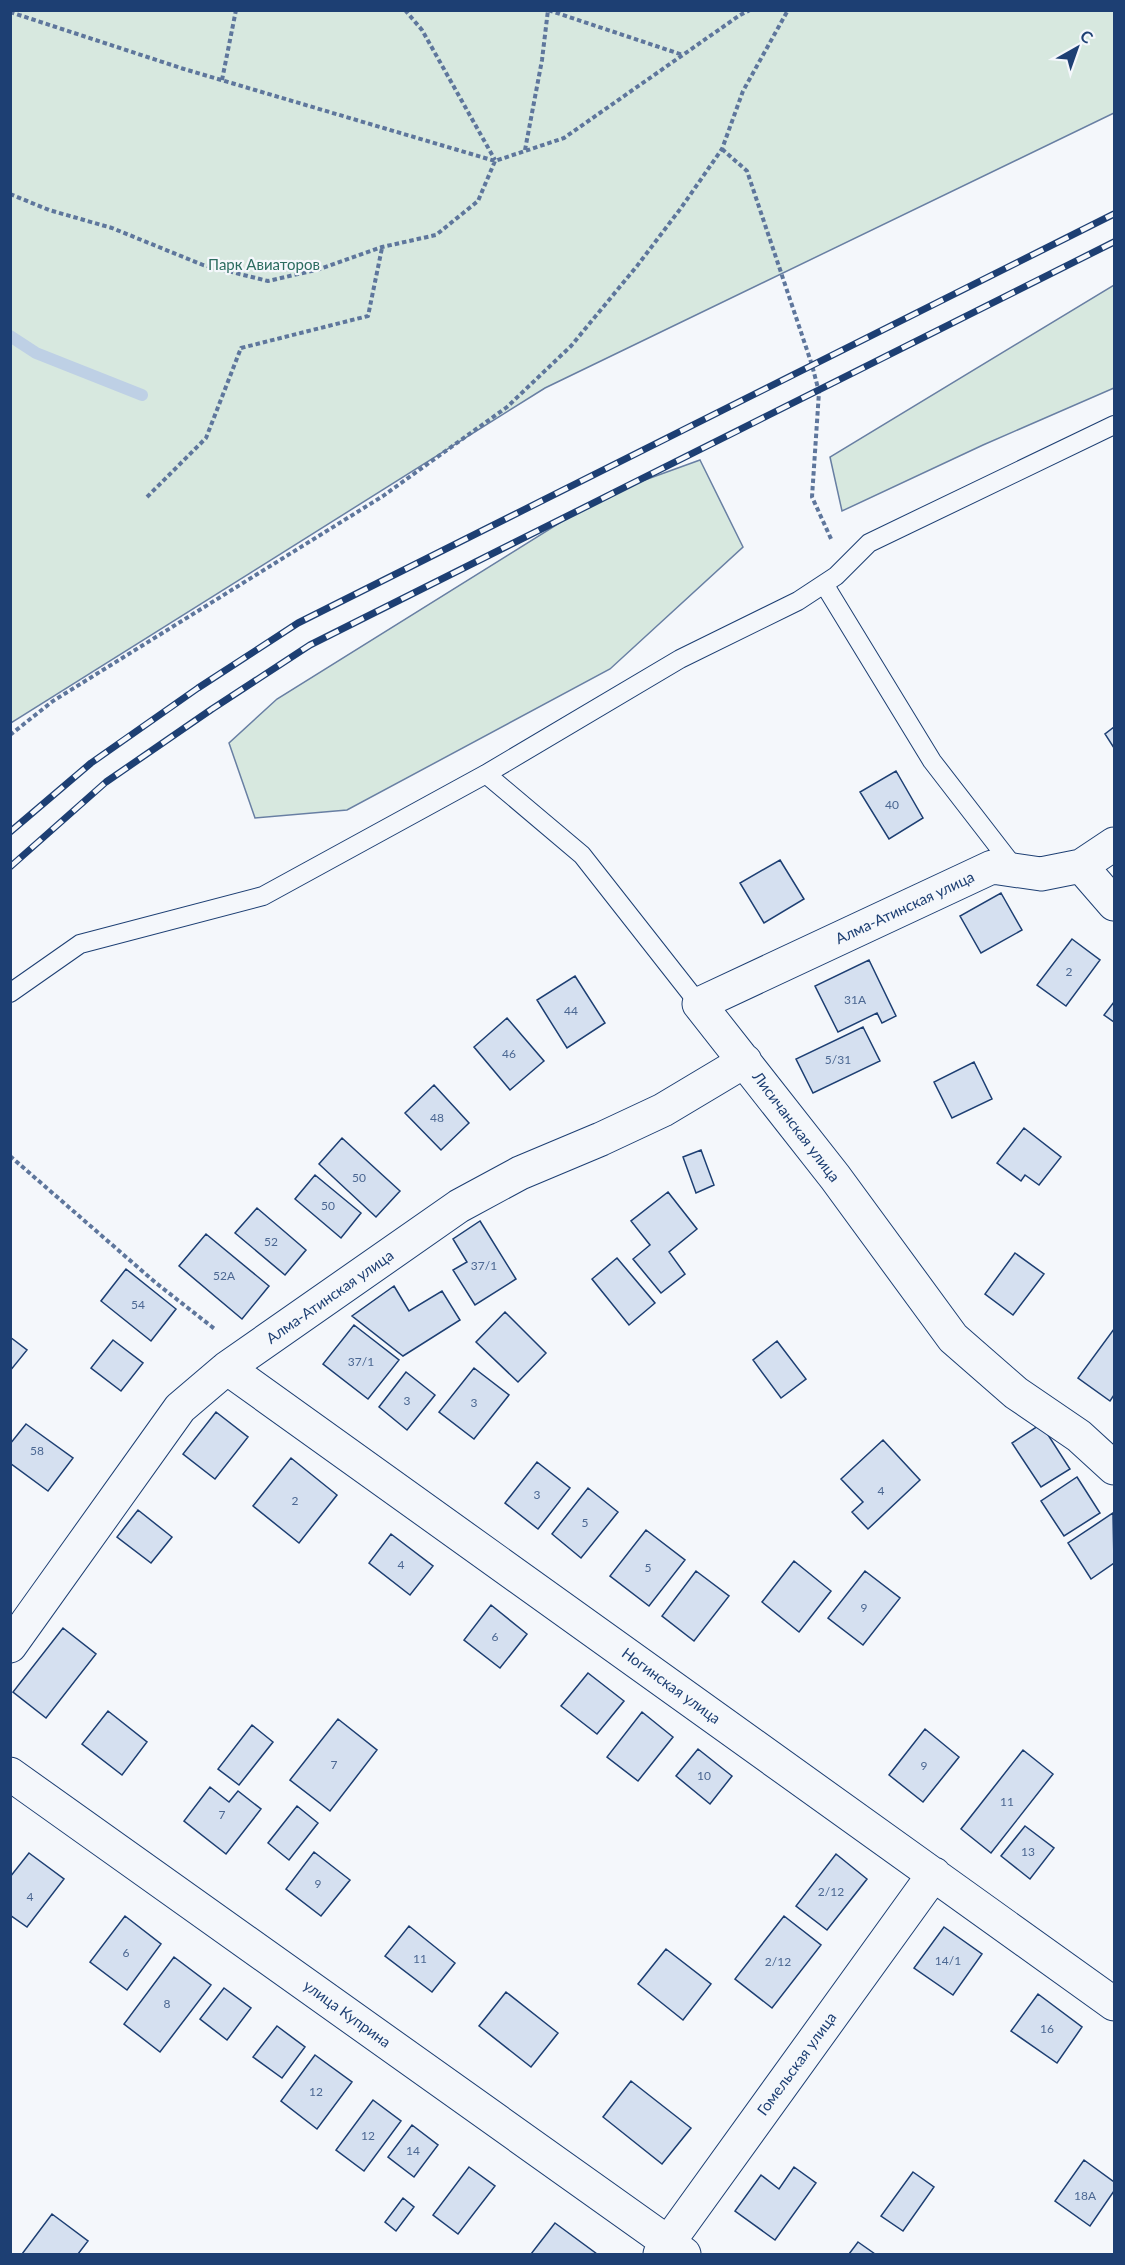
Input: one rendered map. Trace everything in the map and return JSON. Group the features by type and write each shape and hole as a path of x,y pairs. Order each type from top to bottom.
{"street":[{"name":"Алма-Атинская улица","path":"699,1004 992,867 1041,874 1081,866 1114,844"},
{"path":"1081,866 1114,904"},
{"name":"Лисичанская улица","path":"699,1004 835,1177 953,1338 1016,1393 1079,1436 1114,1468"},
{"name":"Алма-Атинская улица","path":"10,1646 180,1408 237,1361 459,1206 520,1173 663,1110 745,1061"},
{"name":"Ногинская улица","path":"237,1361 1114,2004"},
{"name":"улица Куприна","path":"10,1774 670,2251"},
{"name":"Гомельская улица","path":"670,2251 934,1874"}],"lane":[{"path":"10,993 80,944 263,896 486,774 680,659 798,601 845,568 869,543 1114,425"},
{"path":"824,584 932,761 1017,871"},
{"name":"Лисичанская улица","path":"486,774 582,855 699,1004"}],"path":[{"path":"222,80 236,10"},
{"path":"405,10 422,30 495,161"},
{"path":"525,151 542,60 548,10 683,55"},
{"path":"10,12 222,80 495,161 564,138 750,10"},
{"path":"10,735 53,701 383,496 507,407 571,346 681,208 722,149 743,91 788,10"},
{"path":"722,149 747,171 812,366 819,392 812,497 845,568"},
{"path":"10,194 49,210 112,228 203,265 268,281 320,269 382,248 436,235 478,201 495,161"},
{"path":"147,497 206,438 241,348 368,316 382,248"},
{"path":"10,1156 156,1283 237,1361"}],"green space":[{"name":"Парк Авиаторов","path":"11,10 1114,11 1114,113 545,388 11,723"},
{"path":"1114,285 1114,388 983,445 842,511 830,457"},
{"path":"700,460 743,547 610,669 347,810 255,818 229,743 277,699 606,494"}],"building":[{"path":"1114,727 1114,748 1105,734"},
{"path":"896,771 923,818 889,839 860,792"},
{"path":"780,860 804,899 764,923 740,883"},
{"path":"1001,893 1022,930 981,953 960,916"},
{"path":"1072,939 1100,960 1066,1006 1037,985"},
{"path":"869,960 896,1016 882,1023 877,1013 838,1032 815,986"},
{"path":"575,976 605,1023 567,1048 537,1000"},
{"path":"1114,1002 1114,1022 1104,1015"},
{"path":"507,1018 544,1061 510,1090 474,1047"},
{"path":"863,1027 880,1061 813,1093 796,1059"},
{"path":"974,1062 992,1099 952,1118 934,1082"},
{"path":"434,1085 469,1123 441,1150 405,1113"},
{"path":"1024,1128 1061,1157 1039,1185 1025,1175 1021,1181 997,1163"},
{"path":"342,1138 400,1191 376,1217 319,1164"},
{"path":"701,1150 714,1185 696,1193 683,1157"},
{"path":"315,1175 361,1213 341,1238 295,1199"},
{"path":"668,1192 697,1229 669,1252 685,1274 661,1293 633,1259 650,1245 631,1221"},
{"path":"257,1208 306,1250 285,1275 235,1233"},
{"path":"480,1221 516,1279 475,1305 453,1270 467,1262 453,1239"},
{"path":"206,1234 269,1286 242,1319 179,1266"},
{"path":"1015,1253 1044,1274 1013,1315 985,1294"},
{"path":"617,1258 655,1303 629,1325 592,1279"},
{"path":"126,1269 176,1309 151,1341 101,1301"},
{"path":"394,1286 409,1311 442,1291 460,1320 403,1356 352,1316"},
{"path":"505,1312 546,1353 518,1382 476,1342"},
{"path":"354,1325 399,1360 368,1399 323,1364"},
{"path":"1114,1329 1114,1395 1110,1401 1078,1378"},
{"path":"10,1337 27,1350 10,1371"},
{"path":"113,1340 143,1363 121,1391 91,1368"},
{"path":"777,1341 806,1379 781,1398 753,1360"},
{"path":"474,1368 509,1395 474,1439 439,1412"},
{"path":"406,1372 435,1395 407,1430 379,1407"},
{"path":"216,1412 248,1437 215,1479 183,1454"},
{"path":"26,1424 73,1458 48,1491 10,1463 10,1444"},
{"path":"1041,1424 1070,1469 1041,1487 1012,1443"},
{"path":"883,1440 920,1480 868,1529 852,1512 863,1502 841,1479"},
{"path":"291,1458 337,1495 299,1543 253,1506"},
{"path":"537,1462 570,1488 538,1529 505,1503"},
{"path":"1077,1477 1100,1513 1064,1536 1041,1501"},
{"path":"588,1488 618,1512 581,1558 552,1534"},
{"path":"138,1510 172,1537 151,1563 117,1537"},
{"path":"1113,1513 1114,1563 1091,1579 1068,1543"},
{"path":"646,1530 685,1560 649,1606 610,1576"},
{"path":"391,1534 433,1566 410,1595 369,1563"},
{"path":"794,1561 831,1591 799,1632 762,1602"},
{"path":"696,1571 729,1596 694,1641 662,1616"},
{"path":"865,1571 900,1598 863,1645 828,1618"},
{"path":"491,1605 527,1634 500,1668 464,1640"},
{"path":"63,1628 96,1654 46,1718 13,1692"},
{"path":"588,1673 624,1701 597,1734 561,1706"},
{"path":"108,1711 147,1742 122,1775 82,1744"},
{"path":"642,1712 673,1737 638,1781 607,1757"},
{"path":"338,1719 377,1750 330,1811 290,1780"},
{"path":"252,1725 273,1742 239,1785 218,1769"},
{"path":"925,1729 959,1757 923,1802 889,1775"},
{"path":"698,1749 732,1776 710,1804 676,1776"},
{"path":"1023,1750 1053,1774 991,1853 961,1829"},
{"path":"210,1787 229,1802 238,1791 261,1809 226,1854 184,1821"},
{"path":"297,1806 318,1823 289,1860 268,1843"},
{"path":"1025,1826 1054,1848 1030,1879 1001,1856"},
{"path":"314,1852 350,1880 321,1916 286,1889"},
{"path":"29,1853 64,1879 27,1927 10,1915 10,1877"},
{"path":"836,1854 867,1879 827,1930 796,1906"},
{"path":"125,1916 161,1944 127,1990 90,1962"},
{"path":"784,1916 821,1945 772,2008 735,1979"},
{"path":"409,1926 455,1963 432,1992 385,1956"},
{"path":"944,1927 982,1954 953,1995 914,1968"},
{"path":"666,1949 711,1984 683,2020 638,1984"},
{"path":"174,1957 211,1985 160,2052 124,2024"},
{"path":"224,1988 251,2008 227,2040 200,2019"},
{"path":"506,1992 558,2033 531,2067 479,2026"},
{"path":"1038,1994 1082,2027 1057,2063 1011,2031"},
{"path":"277,2026 305,2047 282,2078 253,2057"},
{"path":"315,2055 352,2082 317,2129 281,2101"},
{"path":"631,2081 691,2128 662,2164 603,2117"},
{"path":"373,2100 401,2121 364,2171 336,2150"},
{"path":"412,2125 438,2145 414,2177 388,2157"},
{"path":"1084,2160 1114,2182 1114,2191 1090,2226 1055,2201"},
{"path":"469,2167 495,2186 458,2234 433,2215"},
{"path":"794,2167 816,2183 775,2240 735,2211 761,2175 779,2189"},
{"path":"913,2172 934,2187 903,2231 881,2216"},
{"path":"403,2198 414,2207 396,2231 385,2222"},
{"path":"52,2214 88,2241 78,2254 22,2254"},
{"path":"555,2223 597,2254 531,2254"},
{"path":"858,2242 875,2254 849,2254"}],"waterway":[{"path":"10,336 36,353 142,395"}],"railway":[{"path":"10,832 91,763 198,688 298,623 1114,214"},
{"path":"10,867 106,782 310,645 1114,242"}]}
